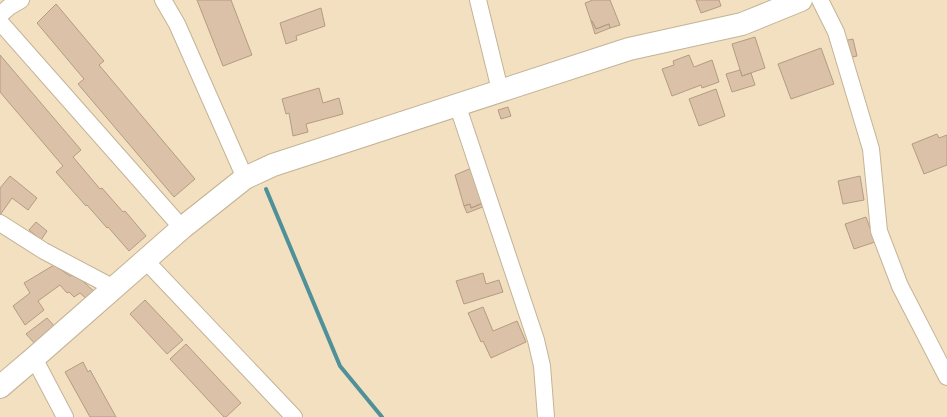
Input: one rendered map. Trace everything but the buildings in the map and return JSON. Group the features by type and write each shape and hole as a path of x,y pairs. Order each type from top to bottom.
{"main road":[{"path":"0,387 182,228 245,178 273,165 628,49 742,24 801,0"}],"street":[{"path":"0,15 21,0"},
{"path":"163,0 177,24 245,178"},
{"path":"478,0 500,90"},
{"path":"820,0 836,32 871,149 879,231 900,286 947,377"},
{"path":"0,22 182,228"},
{"path":"457,104 536,340 542,366 546,417"},
{"path":"0,223 44,251 114,288"},
{"path":"145,260 294,417"},
{"path":"34,358 65,417"}],"waterway":[{"path":"266,189 340,366 382,417"}]}
